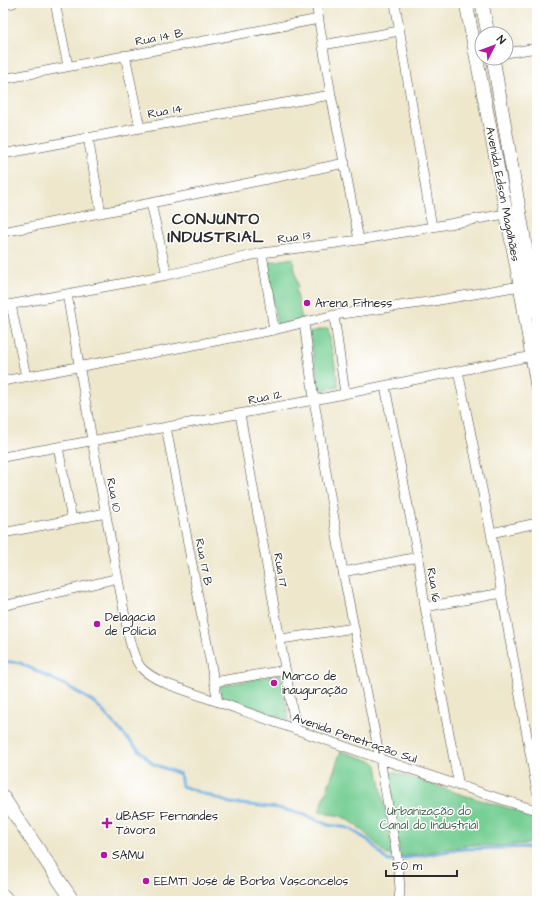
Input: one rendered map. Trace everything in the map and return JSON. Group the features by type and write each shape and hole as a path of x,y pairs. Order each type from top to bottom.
{"street":[{"path":"3,5 13,3"},
{"path":"55,3 68,66"},
{"path":"316,3 331,95 359,240"},
{"path":"396,3 399,31 432,227"},
{"name":"Avenida Edson Magalhães","path":"466,3 513,213"},
{"path":"482,3 486,26"},
{"name":"Rua 14 B","path":"3,79 319,19"},
{"path":"323,45 399,31"},
{"path":"514,52 537,48"},
{"path":"126,55 140,128"},
{"name":"Avenida Edson Magalhães","path":"494,66 537,386"},
{"name":"Rua 14","path":"3,154 88,137 331,95"},
{"path":"88,137 101,213"},
{"path":"3,232 345,163"},
{"path":"151,203 168,275"},
{"name":"Rua 13","path":"7,305 168,275 262,253 359,240 513,213"},
{"path":"262,253 274,330"},
{"path":"3,382 274,330 334,315 525,291"},
{"name":"Avenida Edson Magalhães","path":"525,291 537,312"},
{"name":"Rua 10","path":"67,294 92,440 129,638 137,664 148,675 167,684"},
{"path":"7,305 26,377"},
{"path":"334,315 345,394"},
{"path":"304,322 314,400 343,572 380,759 398,863 400,901"},
{"name":"Rua 12","path":"3,457 314,400 534,355"},
{"path":"458,371 491,533 537,792"},
{"name":"Rua 16","path":"385,386 418,556 459,786"},
{"name":"Rua 17","path":"240,414 296,730"},
{"name":"Rua 17 B","path":"166,427 218,702"},
{"path":"58,447 72,520"},
{"path":"3,533 106,513"},
{"path":"491,533 537,524"},
{"path":"343,572 418,556"},
{"path":"3,606 118,578"},
{"path":"426,607 502,592"},
{"path":"281,639 354,628"},
{"path":"214,682 286,670"},
{"name":"Avenida Penetração Sul","path":"167,684 459,786 529,808 537,808"},
{"path":"3,797 73,901"}],"green space":[{"path":"293,258 298,288 296,289 302,321 277,325 266,263"},
{"path":"328,328 339,387 320,390 309,332"},
{"path":"281,674 289,720 221,696 220,686"},
{"name":"Urbanização do Canal do Industrial","path":"341,751 374,762 377,765 393,855 387,855 354,823 341,816 319,812"},
{"name":"Urbanização do Canal do Industrial","path":"394,772 514,810 537,814 537,843 498,846 471,845 400,857 389,776 390,773"}],"waterway":[{"path":"3,661 20,663 69,687 95,703 153,764 180,774 182,786 230,803 278,808 305,815 328,825 348,828 368,840 388,861 463,849 537,847"}],"place":[{"name":"Arena Fitness","path":"307,303"},
{"name":"Delagacia de Polícia","path":"97,624"},
{"name":"Marco de inauguração","path":"274,683"},
{"name":"UBASF Fernandes Távora","path":"107,823"},
{"name":"SAMU","path":"104,855"},
{"name":"EEMTI José de Borba Vasconcelos","path":"146,881"}],"district":[{"name":"CONJUNTO INDUSTRIAL","path":"216,227"}]}
